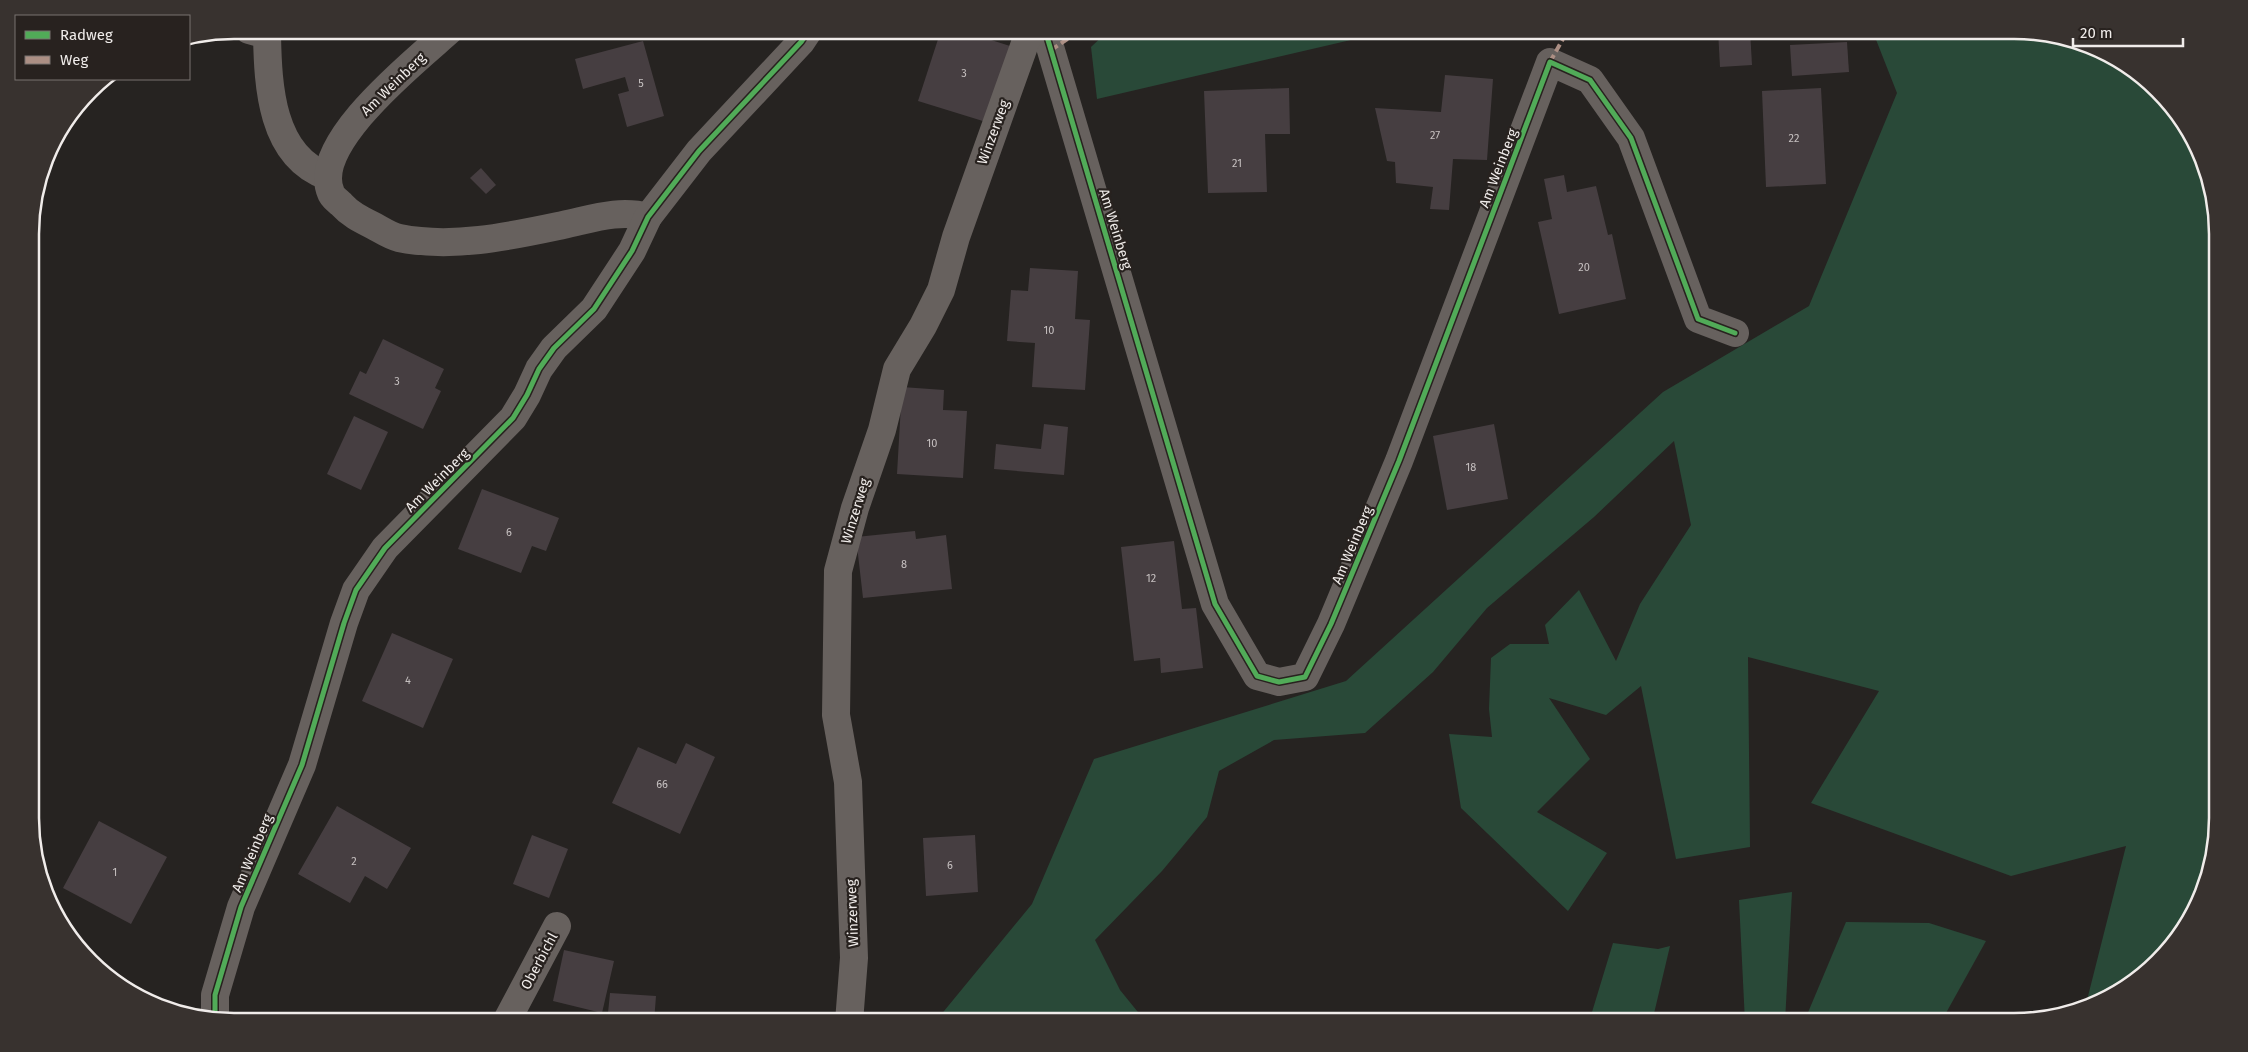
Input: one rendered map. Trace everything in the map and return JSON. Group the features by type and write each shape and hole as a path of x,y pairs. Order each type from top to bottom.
{"street":[{"path":"267,39 268,73 275,111 284,138 303,162 315,172 327,176 331,194 349,213 398,238 460,243 561,226 612,214 632,213 648,217"},
{"name":"Am Weinberg","path":"327,176 338,145 351,125 371,103 440,39"},
{"name":"Am Weinberg","path":"215,1013 215,995 241,907 302,765 347,614 356,590 385,548 512,418 527,395 539,369 549,355 594,309 632,251 648,217 700,151 803,39"},
{"name":"Winzerweg","path":"849,1013 853,948 848,782 836,715 838,571 855,508 882,430 897,369 923,326 941,290 956,237 1027,39"},
{"name":"Am Weinberg","path":"1048,39 1216,604 1257,676 1279,682 1304,677 1331,624 1399,461 1550,62 1590,80 1631,138 1698,319 1735,333"},
{"name":"Oberbichl","path":"511,1013 557,926"}],"green space":[{"path":"1099,39 1355,39 1097,99 1091,47"},
{"path":"1876,39 2027,39 2065,45 2112,65 2143,87 2161,105 2189,147 2203,183 2209,221 2209,831 2203,869 2189,905 2169,937 2143,965 2112,987 2087,999 2126,846 2011,876 1811,803 1879,691 1748,657 1750,847 1676,859 1641,686 1606,715 1549,698 1590,759 1537,812 1607,853 1568,911 1461,808 1449,734 1492,737 1489,709 1491,658 1510,644 1549,644 1545,625 1579,590 1616,661 1640,604 1691,525 1674,441 1594,517 1487,608 1433,672 1365,733 1274,740 1219,771 1207,817 1162,871 1095,940 1120,990 1139,1013 942,1013 1032,904 1094,759 1346,681 1663,392 1809,306 1897,93"},
{"path":"1792,892 1785,1013 1745,1013 1739,900"},
{"path":"1846,922 1929,923 1986,941 1946,1013 1808,1013"},
{"path":"1613,943 1658,949 1670,946 1654,1013 1592,1013"}],"building":[{"path":"938,39 988,39 1010,46 986,122 918,101"},
{"path":"1718,39 1751,39 1752,65 1720,67"},
{"path":"643,41 664,116 627,127 618,94 629,91 625,77 583,89 575,59"},
{"path":"1847,42 1849,72 1792,76 1790,45"},
{"path":"1445,75 1493,79 1487,160 1453,159 1449,210 1430,209 1433,187 1396,183 1395,162 1387,161 1375,108 1441,112"},
{"path":"1289,88 1290,134 1265,134 1267,192 1208,193 1204,91"},
{"path":"1821,88 1826,184 1766,187 1762,91"},
{"path":"481,168 496,185 486,194 470,178"},
{"path":"1564,175 1567,192 1596,186 1608,235 1612,234 1626,299 1559,314 1538,222 1552,219 1544,179"},
{"path":"1030,268 1078,271 1075,319 1090,320 1085,390 1032,387 1035,343 1007,341 1011,290 1028,291"},
{"path":"383,339 444,369 435,388 441,391 423,429 349,394 360,371 366,374"},
{"path":"902,387 944,390 943,410 967,411 963,478 897,474"},
{"path":"354,416 388,432 361,490 327,474"},
{"path":"1044,424 1068,427 1064,475 994,469 996,444 1041,449"},
{"path":"1494,424 1508,499 1447,510 1433,436"},
{"path":"482,489 559,518 546,551 532,546 521,573 458,549"},
{"path":"915,531 916,539 946,535 952,589 863,598 856,537"},
{"path":"1174,541 1182,609 1196,608 1203,668 1161,673 1160,658 1134,661 1121,547"},
{"path":"392,633 453,659 423,728 362,701"},
{"path":"686,743 715,757 680,834 612,803 638,747 676,764"},
{"path":"337,806 411,848 387,889 365,876 350,903 298,874"},
{"path":"99,821 167,857 131,924 63,888"},
{"path":"532,835 568,849 549,898 513,884"},
{"path":"975,835 978,892 926,896 923,838"},
{"path":"564,950 614,961 602,1013 553,1001"},
{"path":"610,993 656,996 655,1013 608,1013"}],"marked path":[{"path":"1051,50 1068,39"},
{"path":"1550,62 1563,39"}],"cycle path":[{"path":"215,1013 215,995 241,907 302,765 344,623 356,590 385,548 513,418 527,395 539,369 554,348 594,309 632,251 648,217 699,151 803,39"},
{"path":"1048,39 1215,604 1257,676 1279,682 1305,677 1331,624 1399,461 1550,62 1590,80 1631,138 1698,319 1735,333"}]}
